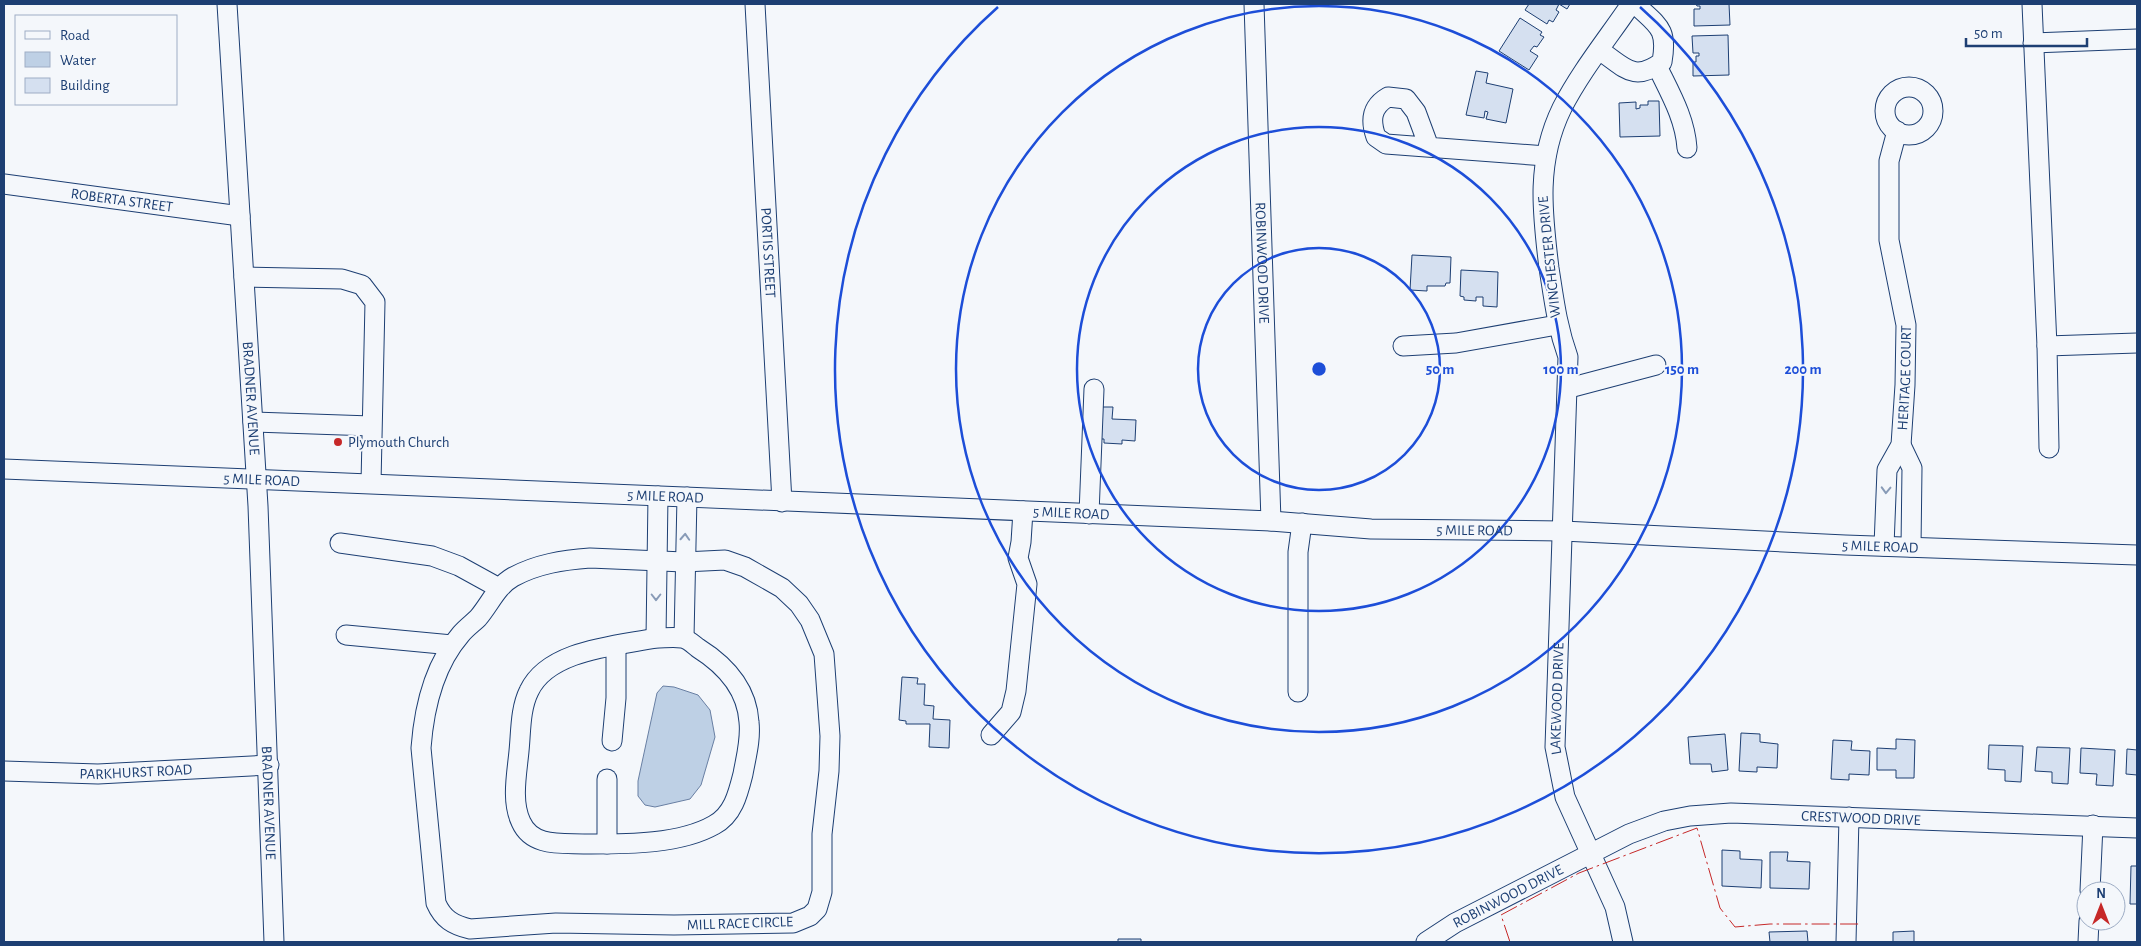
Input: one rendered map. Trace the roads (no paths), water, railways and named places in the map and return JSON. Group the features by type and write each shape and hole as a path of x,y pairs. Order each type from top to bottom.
{"street":[{"name":"BRADNER AVENUE","path":"228,4 256,479 274,942"},
{"name":"PORTIS STREET","path":"755,4 782,502"},
{"name":"ROBINWOOD DRIVE","path":"1254,4 1272,521"},
{"name":"WINCHESTER DRIVE","path":"1563,531 1568,357 1557,325 1543,222 1542,184 1546,156 1562,110 1599,50 1631,4"},
{"path":"1599,50 1634,73 1648,72 1662,62 1665,46 1662,30 1635,4"},
{"path":"2032,4 2049,448"},
{"path":"2033,43 2137,39"},
{"path":"1657,66 1680,115 1686,132 1687,148"},
{"name":"HERITAGE COURT","path":"1884,546 1887,470 1901,445 1906,325 1889,240 1889,161 1897,132"},
{"path":"1429,147 1546,156"},
{"name":"ROBERTA STREET","path":"4,184 240,216"},
{"path":"244,277 342,279 362,285 375,302 371,483"},
{"path":"1403,346 1456,343 1557,325"},
{"path":"2046,346 2137,343"},
{"path":"1568,388 1656,365"},
{"path":"1089,514 1094,389"},
{"path":"253,422 371,426"},
{"name":"HERITAGE COURT","path":"1901,445 1912,468 1911,547"},
{"name":"5 MILE ROAD","path":"4,469 1272,521 1371,529 1563,531 1884,546 2137,555"},
{"path":"656,638 655,561 658,496"},
{"path":"684,638 684,562 687,497"},
{"path":"991,735 1011,712 1016,691 1027,584 1018,558 1022,542 1023,511"},
{"path":"1298,692 1298,552 1302,523"},
{"name":"LAKEWOOD DRIVE","path":"1563,531 1555,746 1565,796 1615,907 1624,942"},
{"path":"340,543 432,556 459,566 500,588"},
{"name":"MILL RACE CIRCLE","path":"590,558 655,561 725,560 766,578 782,588 799,604 810,620 820,641 826,668 830,736 829,771 822,834 822,892 817,908 800,921 674,925 556,923 470,929 458,926 447,920 436,903 421,748 423,723 430,693 438,670 452,645 478,617 500,588 511,578 528,570 567,560 590,558"},
{"path":"346,635 452,645"},
{"path":"656,638 684,638 711,656 730,674 740,688 747,709 749,743 736,800 724,818 714,825 694,833 657,841 607,844 552,843 533,837 520,820 517,805 516,775 524,705 534,682 555,662 656,638"},
{"path":"612,741 616,698 616,646"},
{"name":"PARKHURST ROAD","path":"4,771 98,774 268,764"},
{"path":"607,779 607,844"},
{"name":"CRESTWOOD DRIVE","path":"1591,852 1629,834 1664,821 1690,816 1731,813 2137,828"},
{"path":"1846,942 1849,817"},
{"path":"2090,881 2093,825"},
{"name":"ROBINWOOD DRIVE","path":"1426,942 1455,923 1591,852"}],"water":[{"path":"663,686 674,687 698,695 710,710 715,737 701,785 690,799 655,807 645,805 638,796 638,781 657,693"}],"place":[{"name":"Plymouth Church","path":"338,442"}]}
